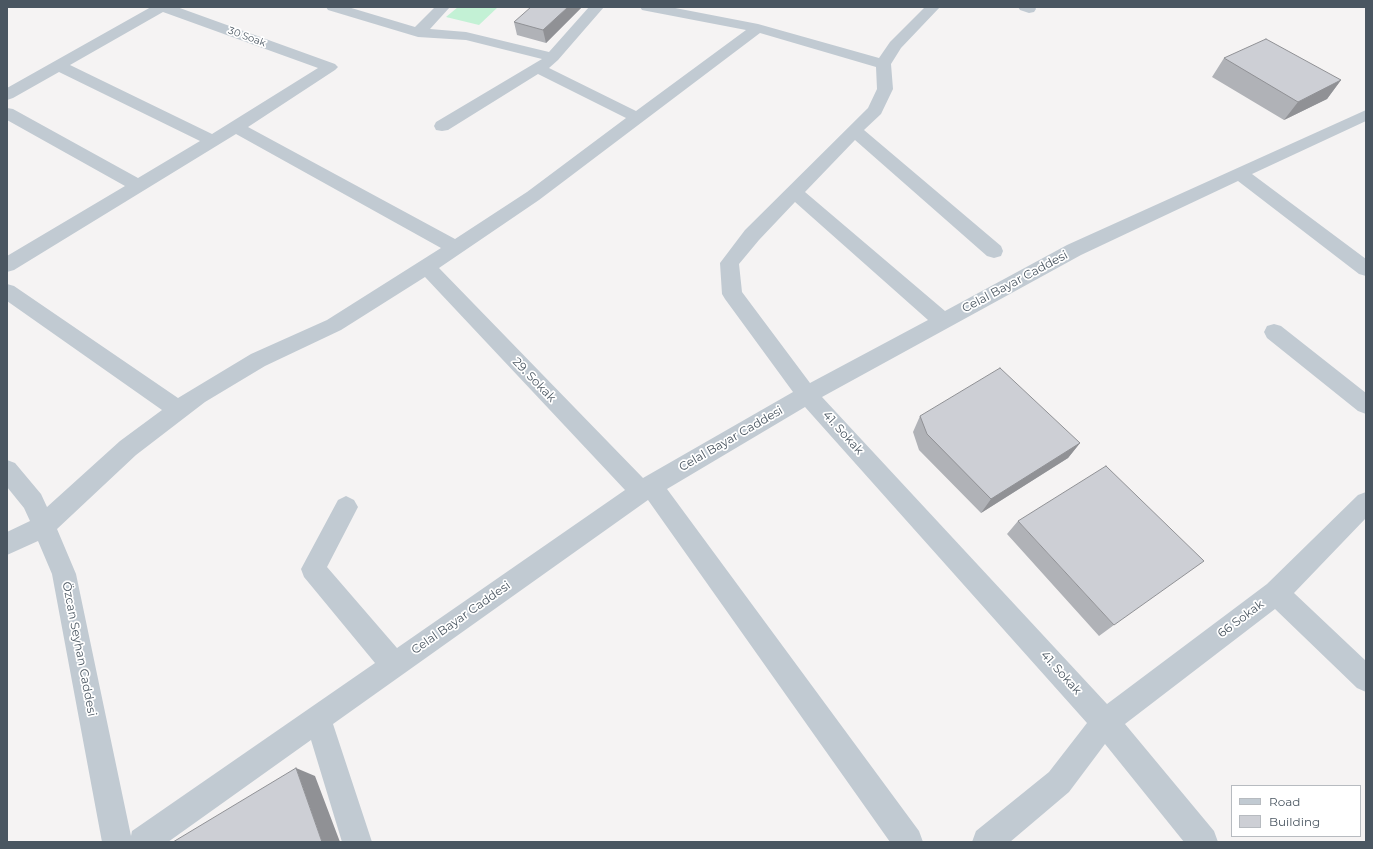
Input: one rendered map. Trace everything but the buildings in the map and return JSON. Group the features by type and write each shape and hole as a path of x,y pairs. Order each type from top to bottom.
{"street":[{"path":"7,95 161,7"},
{"name":"30 Soak","path":"164,7 330,67 236,127"},
{"path":"333,7 418,33 466,36 552,57"},
{"path":"418,33 443,7"},
{"path":"442,126 538,68 552,57 597,7"},
{"path":"647,7 677,10 758,28 884,64 895,45 933,7"},
{"path":"7,544 43,526 128,448 197,396 258,360 334,325 456,248 533,196 758,28"},
{"name":"41. Sokak","path":"884,64 885,89 875,110 752,235 729,263 732,294 807,395 1105,722 1203,842"},
{"path":"58,66 213,140"},
{"path":"538,68 638,118"},
{"path":"7,113 138,186"},
{"name":"Celal Bayar Caddesi","path":"144,842 646,489 807,395 1074,250 1366,115"},
{"path":"7,264 236,127 456,248"},
{"path":"855,131 994,251"},
{"path":"1239,173 1366,270"},
{"path":"794,192 942,321"},
{"name":"29. Sokak","path":"427,267 646,489 908,842"},
{"path":"7,291 179,410"},
{"path":"1274,332 1366,405"},
{"name":"Özcan Seyhan Caddesi","path":"7,470 33,501 64,574 117,842"},
{"name":"66 Sokak","path":"987,842 1059,782 1105,722 1276,592 1366,502"},
{"path":"346,507 313,569 394,665"},
{"path":"1276,592 1366,680"},
{"path":"318,719 356,842"}],"green space":[{"path":"458,7 498,7 479,25 446,17"}]}
